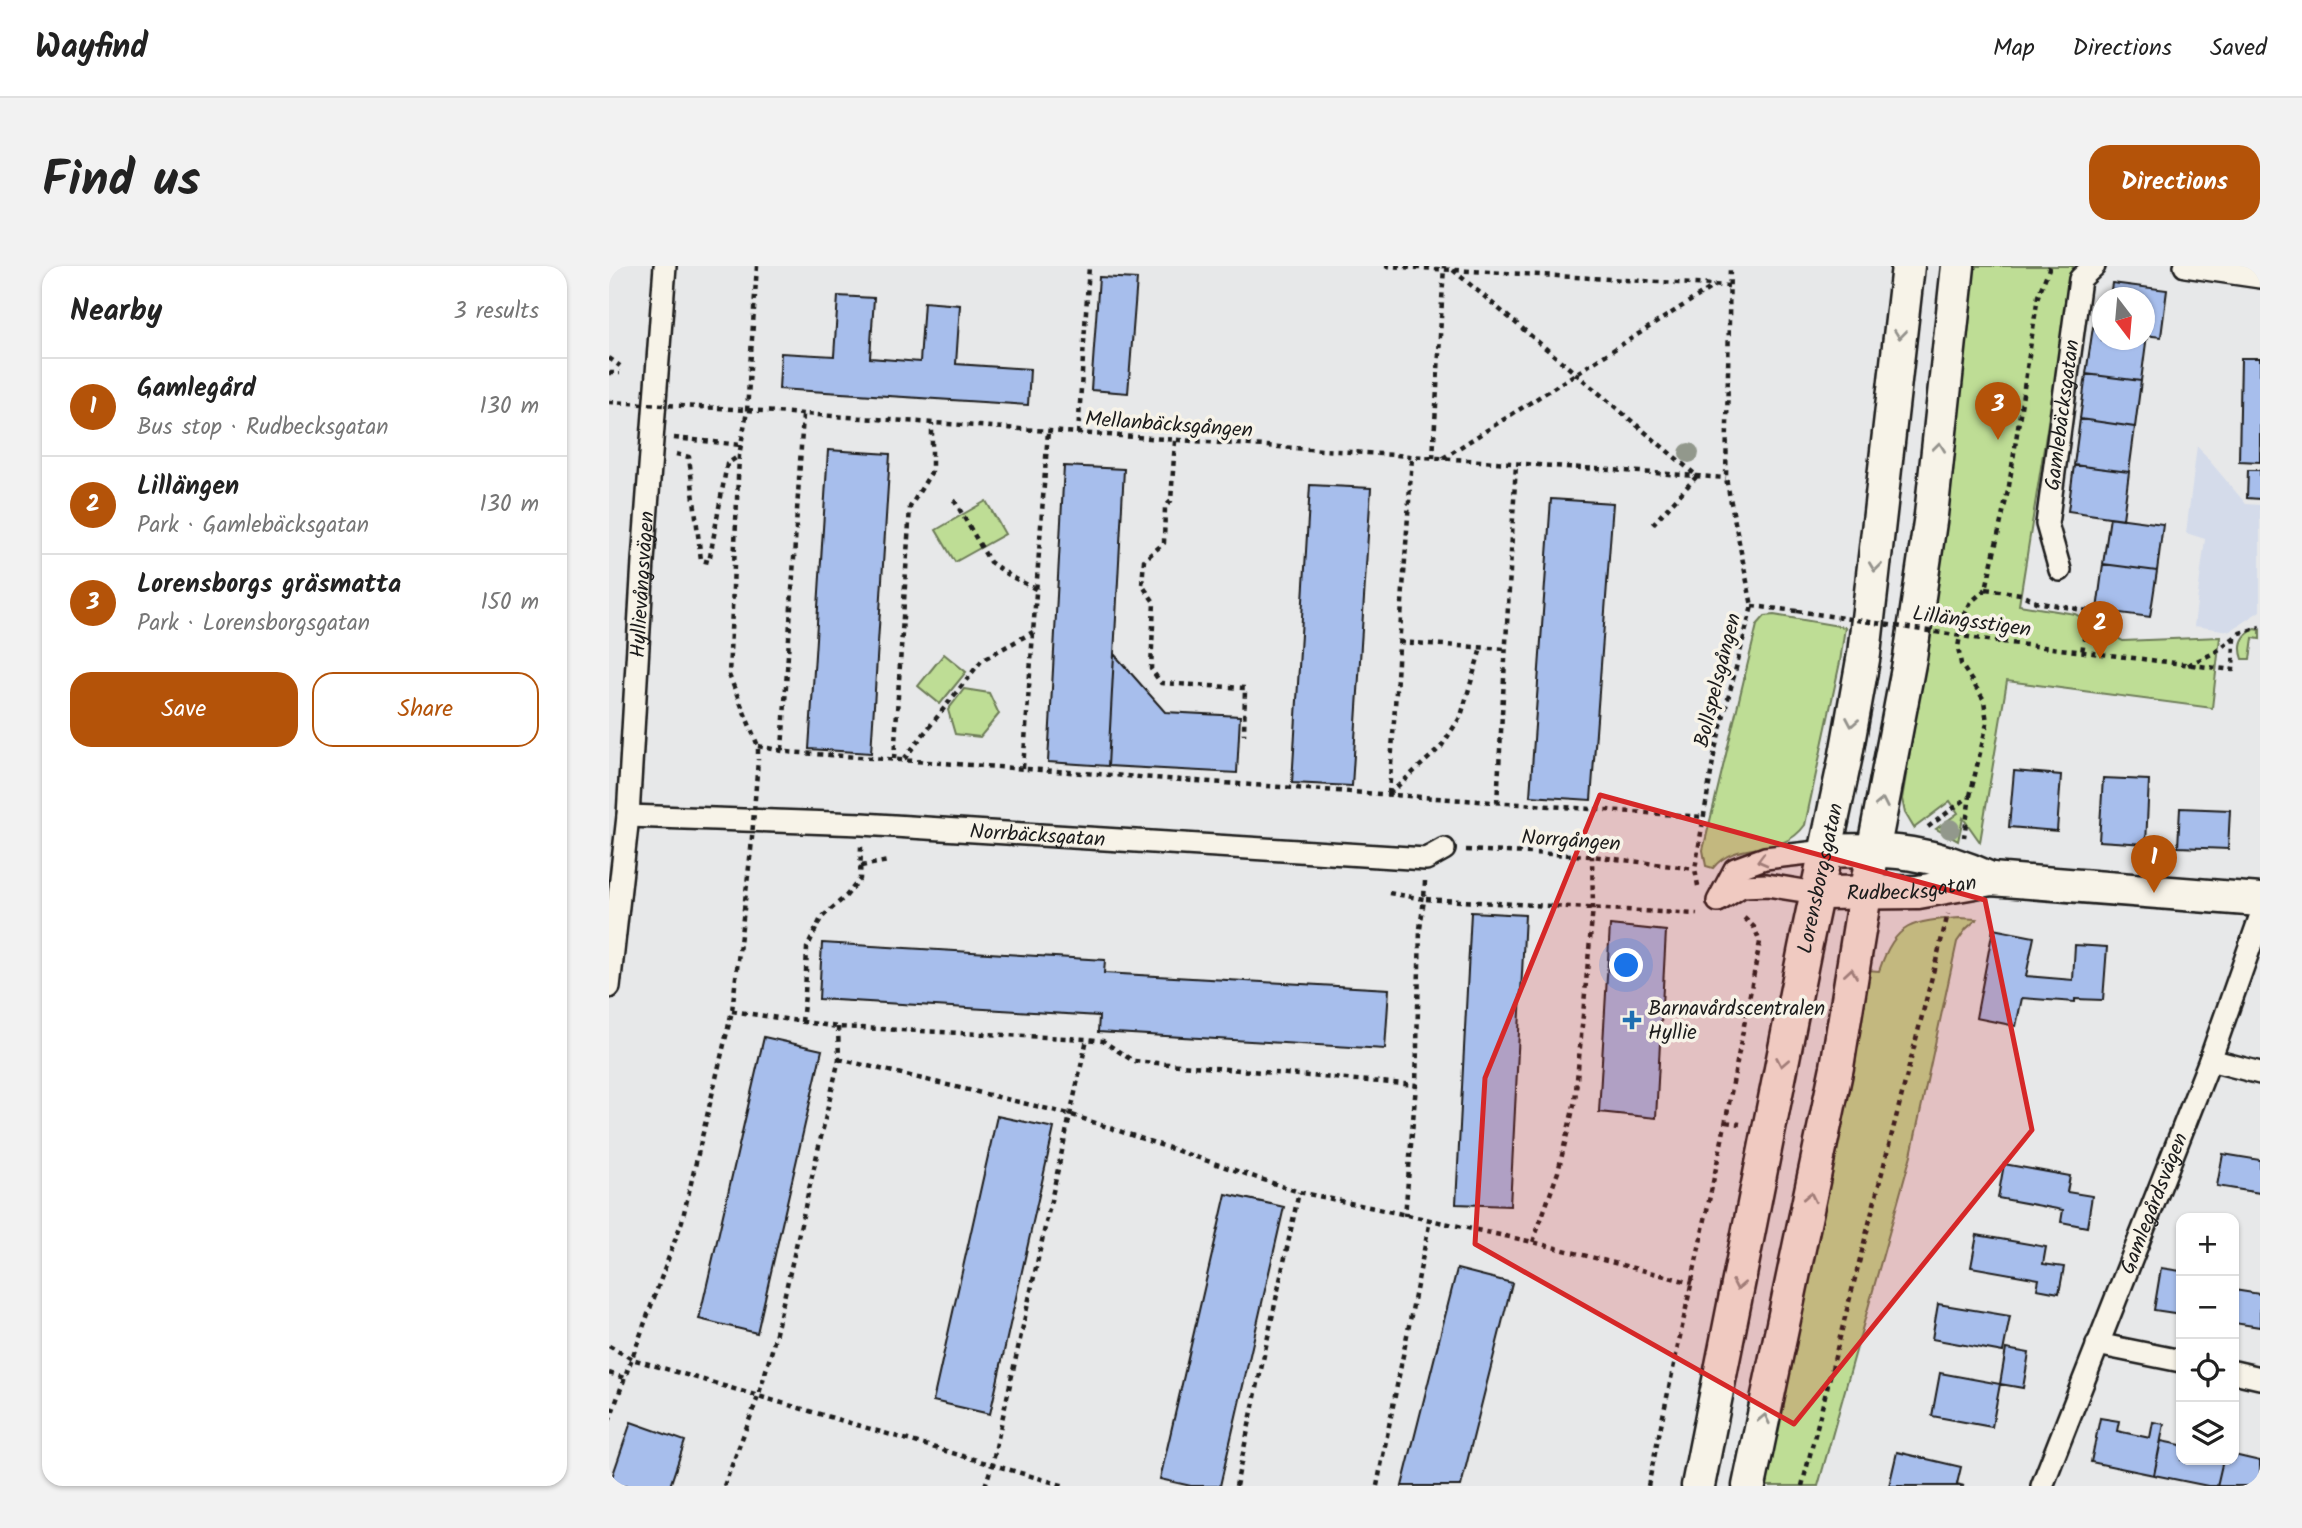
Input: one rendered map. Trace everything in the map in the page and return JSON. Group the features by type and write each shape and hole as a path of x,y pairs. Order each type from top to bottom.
{"main road":[{"name":"Lorensborgsgatan","path":"1698,1486 1864,654 1908,266"},
{"path":"1749,1486 1837,1067 1865,894 1914,632 1942,422 1958,266"},
{"name":"Rudbecksgatan","path":"1826,851 1873,849 1923,854 1960,864 1991,879"},
{"name":"Rudbecksgatan","path":"1816,893 1918,892 1991,879 2260,900"}],"street":[{"name":"Hyllievångsvägen","path":"609,987 628,816 643,561 665,266"},
{"name":"Gamlebäcksgatan","path":"2060,570 2047,524 2080,279 2094,266"},
{"path":"2185,266 2260,277"},
{"name":"Norrbäcksgatan","path":"628,816 862,824 1435,854"},
{"name":"Rudbecksgatan","path":"1816,893 1767,885 1742,887 1718,901 1735,869 1765,858 1826,851"},
{"name":"Gamlegårdsvägen","path":"2042,1486 2210,1060 2260,918"},
{"path":"2210,1060 2260,1073"},
{"path":"2097,1344 2176,1361"},
{"path":"2239,1373 2260,1378"}],"path":[{"path":"609,1420 682,1221 732,1011 751,850 758,760 758,746 729,675 739,456 747,411 757,266"},
{"path":"1077,434 1089,266"},
{"path":"1385,266 1729,286"},
{"name":"Bollspelsgången","path":"1699,892 1695,869 1715,749 1752,606 1726,478 1730,266"},
{"path":"1963,840 1987,723 1984,700 1961,664 1958,647 1963,615 1986,589 2008,486 2038,296 2050,266"},
{"path":"1433,458 1443,268"},
{"path":"1453,270 1697,476 1652,525"},
{"path":"1442,458 1714,285"},
{"path":"609,358 620,366"},
{"path":"609,373 620,373"},
{"name":"Mellanbäcksgången","path":"609,402 1726,478"},
{"path":"782,750 803,415"},
{"path":"894,759 910,508 932,471 932,424"},
{"path":"1023,768 1048,432"},
{"path":"670,438 742,445"},
{"path":"1175,440 1171,501 1165,507 1164,543 1144,560 1142,585 1154,602 1150,669 1161,683 1244,688 1244,735"},
{"path":"668,452 689,457 701,560 709,562 727,464 739,456"},
{"path":"1389,795 1412,457"},
{"path":"1497,803 1517,464"},
{"path":"954,500 990,562 1011,577 1036,589"},
{"path":"1986,589 2021,594 2036,602 2088,611 2082,653"},
{"name":"Lillängsstigen","path":"1752,606 2082,653 2233,670 2234,638"},
{"path":"2187,665 2214,653 2240,633 2260,627"},
{"path":"903,760 982,660 1033,632"},
{"path":"1399,642 1506,649"},
{"path":"1389,795 1441,747 1461,716 1481,648"},
{"path":"758,746 903,760 1704,817"},
{"path":"1925,829 1970,796"},
{"path":"802,1022 807,948 821,918 846,897 860,879 862,824"},
{"path":"1405,1216 1416,1085 1420,929 1435,854"},
{"name":"Norrgången","path":"1435,854 1592,856 1695,869"},
{"path":"1533,1242 1558,1172 1575,1101 1593,907 1592,856"},
{"path":"861,866 888,861"},
{"path":"1389,894 1424,899 1700,914"},
{"path":"1802,1486 1949,910"},
{"path":"1648,1486 1726,1122 1760,942 1754,927 1741,915"},
{"path":"732,1011 838,1027 1087,1039 1103,1041 1133,1061 1416,1085"},
{"path":"724,1486 758,1397 772,1350 839,1059 838,1027"},
{"path":"985,1486 992,1465 1087,1039"},
{"path":"839,1059 1069,1114 1299,1192 1533,1242 1692,1283"},
{"path":"1726,1122 1740,1124"},
{"path":"1236,1486 1299,1192"},
{"path":"1377,1486 1430,1220"},
{"path":"609,1346 632,1359 1065,1486"},
{"path":"609,1373 624,1378"}],"highlighted area":[{"path":"1600,795 1985,900 2032,1130 1794,1424 1475,1244 1485,1078"}],"shaded area":[{"path":"2197,446 2246,504 2260,505 2260,611 2230,631 2194,626 2205,539 2186,533"}],"green space":[{"path":"1970,266 2073,266 2019,605 2075,614 2123,641 2220,637 2212,708 2007,681 1980,842 1963,818 1958,841 1936,829 1958,813 1950,801 1914,828 1905,813 1902,799 1933,614"},
{"path":"986,501 1005,534 955,562 936,530"},
{"path":"1774,615 1845,627 1805,825 1795,836 1784,842 1734,853 1713,868 1706,866 1703,850 1757,625 1765,616"},
{"path":"2255,629 2260,630 2260,639 2253,638 2250,659 2243,659 2242,641"},
{"path":"944,654 966,672 940,704 918,686"},
{"path":"964,689 989,693 999,714 980,737 955,734 948,710"},
{"path":"1977,919 1957,942 1911,1155 1818,1486 1760,1486 1867,970 1879,971 1892,942 1908,927 1929,921"}],"building":[{"path":"1099,277 1137,279 1128,393 1091,390"},
{"path":"2112,283 2143,287 2111,287"},
{"path":"2155,288 2167,290 2161,337 2155,336"},
{"path":"838,296 874,298 870,358 920,362 924,302 960,305 956,364 1030,369 1028,405 779,389 781,353 834,356"},
{"path":"2092,334 2092,350 2145,350 2141,381 2086,374"},
{"path":"2241,358 2260,358 2260,462 2239,461"},
{"path":"2086,374 2141,381 2135,427 2080,419"},
{"path":"2080,419 2135,427 2129,472 2074,465"},
{"path":"828,450 890,454 871,753 809,749"},
{"path":"2074,465 2129,472 2123,519 2068,511"},
{"path":"1064,466 1124,469 1108,766 1048,762"},
{"path":"2248,470 2260,470 2260,499 2247,498"},
{"path":"1310,485 1371,488 1352,786 1292,783"},
{"path":"1551,499 1613,503 1591,800 1530,796"},
{"path":"2110,517 2163,524 2157,571 2103,564"},
{"path":"2103,564 2157,571 2150,617 2097,610"},
{"path":"1114,654 1165,712 1240,716 1237,773 1108,766"},
{"path":"2014,771 2061,775 2057,831 2009,827"},
{"path":"2103,778 2149,780 2146,844 2099,841"},
{"path":"2180,808 2230,810 2228,849 2178,847"},
{"path":"1471,912 1525,915 1510,1206 1456,1204"},
{"path":"1610,925 1666,931 1656,1118 1599,1112"},
{"path":"1993,929 2034,937 2026,976 2073,980 2075,945 2107,947 2103,1000 2075,999 2075,1002 2022,998 2016,1026 1976,1018"},
{"path":"822,943 1105,960 1104,973 1389,989 1385,1049 1098,1032 1099,1016 819,999"},
{"path":"764,1037 822,1050 757,1333 699,1319"},
{"path":"997,1116 1054,1128 990,1414 933,1401"},
{"path":"2223,1154 2260,1160 2260,1193 2217,1186"},
{"path":"2004,1164 2070,1176 2067,1192 2092,1196 2087,1227 2061,1222 2063,1210 1998,1198"},
{"path":"1226,1194 1284,1207 1220,1486 1191,1486 1160,1479"},
{"path":"1977,1235 2046,1247 2043,1264 2064,1267 2059,1293 2037,1289 2039,1279 1971,1267"},
{"path":"2161,1268 2176,1270 2176,1313 2154,1310"},
{"path":"1457,1269 1512,1283 1461,1486 1402,1486"},
{"path":"2239,1291 2260,1294 2260,1327 2239,1324"},
{"path":"1938,1304 2010,1316 2003,1352 1932,1339"},
{"path":"2006,1349 2029,1353 2023,1388 2000,1384"},
{"path":"1940,1373 2000,1384 1992,1427 1932,1416"},
{"path":"2100,1418 2119,1421 2117,1431 2150,1438 2153,1422 2164,1424 2154,1475 2091,1462"},
{"path":"631,1422 685,1441 670,1486 609,1486"},
{"path":"2161,1441 2176,1444 2176,1465 2222,1465 2217,1486 2154,1475"},
{"path":"1897,1452 1961,1467 1957,1484 1964,1486 1889,1486"},
{"path":"2239,1456 2260,1461 2260,1486 2217,1486 2222,1465 2239,1465"}],"place":[{"name":"Lorensborgs gräsmatta","path":"1998,440"},
{"name":"Lillängen","path":"2100,659"},
{"name":"Gamlegård","path":"2154,893"},
{"name":"Barnavårdscentralen Hyllie","path":"1632,1020"}]}
